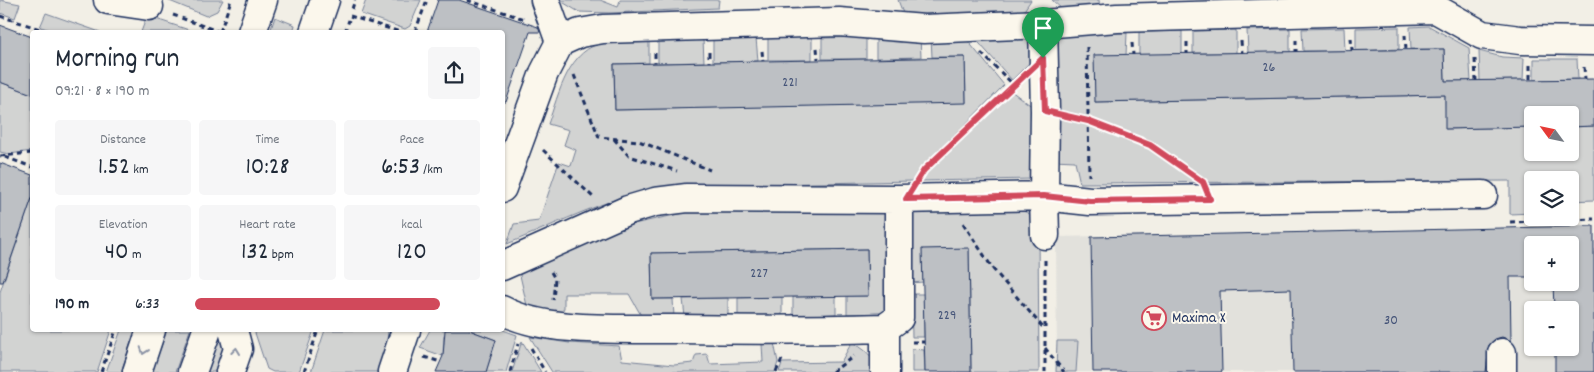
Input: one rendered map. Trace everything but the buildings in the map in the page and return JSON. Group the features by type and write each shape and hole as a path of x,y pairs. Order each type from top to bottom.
{"street":[{"path":"108,0 149,6"},
{"path":"253,30 263,0"},
{"path":"315,30 325,0"},
{"path":"545,0 560,42"},
{"path":"505,180 544,73 560,42 580,33 603,29 839,22 924,29 1043,24 1127,17 1436,9 1482,35 1520,40 1594,41"},
{"path":"1043,24 1045,234"},
{"path":"505,265 628,210 655,202 687,198 902,199 1044,196 1090,201 1483,195"},
{"path":"505,311 526,319 582,328 809,330 885,328 899,318 902,199"},
{"path":"885,328 885,372"},
{"path":"137,372 150,332"},
{"path":"192,372 206,332"},
{"path":"230,372 238,349 234,332"},
{"path":"392,372 411,342"}],"path":[{"path":"221,30 231,0"},
{"path":"416,30 426,0"},
{"path":"468,0 533,23 560,42 599,137 639,141 711,170"},
{"path":"149,6 215,30"},
{"path":"0,16 43,30"},
{"path":"350,16 394,30"},
{"path":"962,26 978,50 1013,85 1045,111 1088,121 1150,145 1203,182 1210,199"},
{"path":"1087,41 1089,162"},
{"path":"902,199 924,170 1043,58"},
{"path":"523,131 598,201"},
{"path":"613,138 630,156 680,172"},
{"path":"2,156 30,153"},
{"path":"2,156 30,166"},
{"path":"941,198 962,222 993,269 1045,330"},
{"path":"1510,222 1594,219"},
{"path":"1045,234 1045,372"},
{"path":"538,250 555,279 551,323"},
{"path":"101,372 115,332"},
{"path":"304,372 317,332"},
{"path":"510,372 519,341"},
{"path":"411,342 440,362"},
{"path":"909,342 924,342"},
{"path":"1045,348 1064,372"},
{"path":"832,372 856,355"}],"shaded area":[{"path":"0,0 20,4 15,18 0,13"},
{"path":"167,0 223,0 217,11 206,16"},
{"path":"366,0 421,0 410,26 405,29 361,14"},
{"path":"559,0 600,0 618,7 620,0 719,0 718,8 610,13 579,12"},
{"path":"898,0 1031,0 1021,15 904,16"},
{"path":"1052,0 1099,0 1100,10 1063,10"},
{"path":"46,13 94,30 51,30 40,27"},
{"path":"147,16 189,30 142,30"},
{"path":"275,17 295,25 294,30 271,30"},
{"path":"1429,26 1469,48 1471,81 1445,81 1444,49 1411,49 1410,27"},
{"path":"1399,27 1399,49 1356,51 1356,28"},
{"path":"1344,28 1345,51 1303,51 1302,29"},
{"path":"1290,29 1290,52 1248,53 1247,30"},
{"path":"1236,30 1236,53 1193,53 1193,31"},
{"path":"1182,31 1182,54 1139,55 1139,32"},
{"path":"1062,33 1127,33 1126,55 1095,102 1445,95 1446,129 1524,127 1524,161 1579,161 1579,127 1594,126 1594,200 1579,201 1579,171 1524,171 1524,213 1510,214 1510,181 1080,183 1075,161 1053,160 1056,39"},
{"path":"962,34 1004,85 922,169 914,181 672,186 629,195 609,202 507,244 514,224 539,221 559,162 571,166 576,150 564,145 569,130 548,124 567,74 582,53 593,46 611,41 649,40 649,63 614,64 615,110 966,102 965,57 932,57 931,37"},
{"path":"1022,34 1033,40 1036,56 1012,80 972,35"},
{"path":"876,36 920,36 921,57 876,58"},
{"path":"812,37 812,60 768,60 768,38"},
{"path":"866,37 866,59 822,59 822,38"},
{"path":"756,38 758,61 713,62 713,40"},
{"path":"703,39 704,62 658,63 658,40"},
{"path":"1479,51 1502,57 1524,58 1523,80 1480,81"},
{"path":"1534,59 1577,59 1578,79 1534,80"},
{"path":"0,82 30,93 30,151 9,154 0,152"},
{"path":"1011,91 1037,110 1036,179 921,181 926,173"},
{"path":"30,204 30,332 110,332 97,372 0,372 0,292"},
{"path":"1019,210 1027,212 1032,217 1038,230 1039,372 971,372 969,249 923,282 911,283 909,212"},
{"path":"894,211 893,313 847,314 847,296 867,296 867,249 651,253 652,299 673,299 674,317 642,317 629,294 564,294 564,308 558,318 528,310 519,271 624,226 684,213"},
{"path":"1594,226 1594,372 1057,372 1056,237"},
{"path":"911,294 924,294 924,337 912,337"},
{"path":"836,296 836,314 793,316 793,297"},
{"path":"782,297 782,315 738,317 738,298"},
{"path":"728,298 728,316 685,317 683,299"},
{"path":"505,331 517,335 506,372 486,372 496,340 474,332"},
{"path":"120,332 134,332 121,372 106,372"},
{"path":"166,332 189,332 175,372 152,372"},
{"path":"255,332 313,332 299,372 273,372 267,369"},
{"path":"324,332 388,332 387,342 377,372 311,372"},
{"path":"429,332 446,332 444,335 443,356 420,348"},
{"path":"530,337 569,343 619,346 622,360 674,365 693,363 696,355 707,354 710,364 763,362 762,344 774,343 778,362 775,372 552,372"},
{"path":"223,339 227,341 218,372 207,372 218,340"},
{"path":"522,341 541,372 512,372"},
{"path":"1057,341 1078,341 1076,372 1056,372"},
{"path":"852,342 872,358 877,372 779,372 782,363 841,362"},
{"path":"912,349 924,350 925,372 912,372"}],"place":[{"name":"Maxima X","path":"1154,318"}],"route":[{"path":"1043,58 1045,111 1057,112 1088,121 1150,145 1203,182 1210,199 1090,201 1044,196 906,199 924,170 1043,58"}]}
